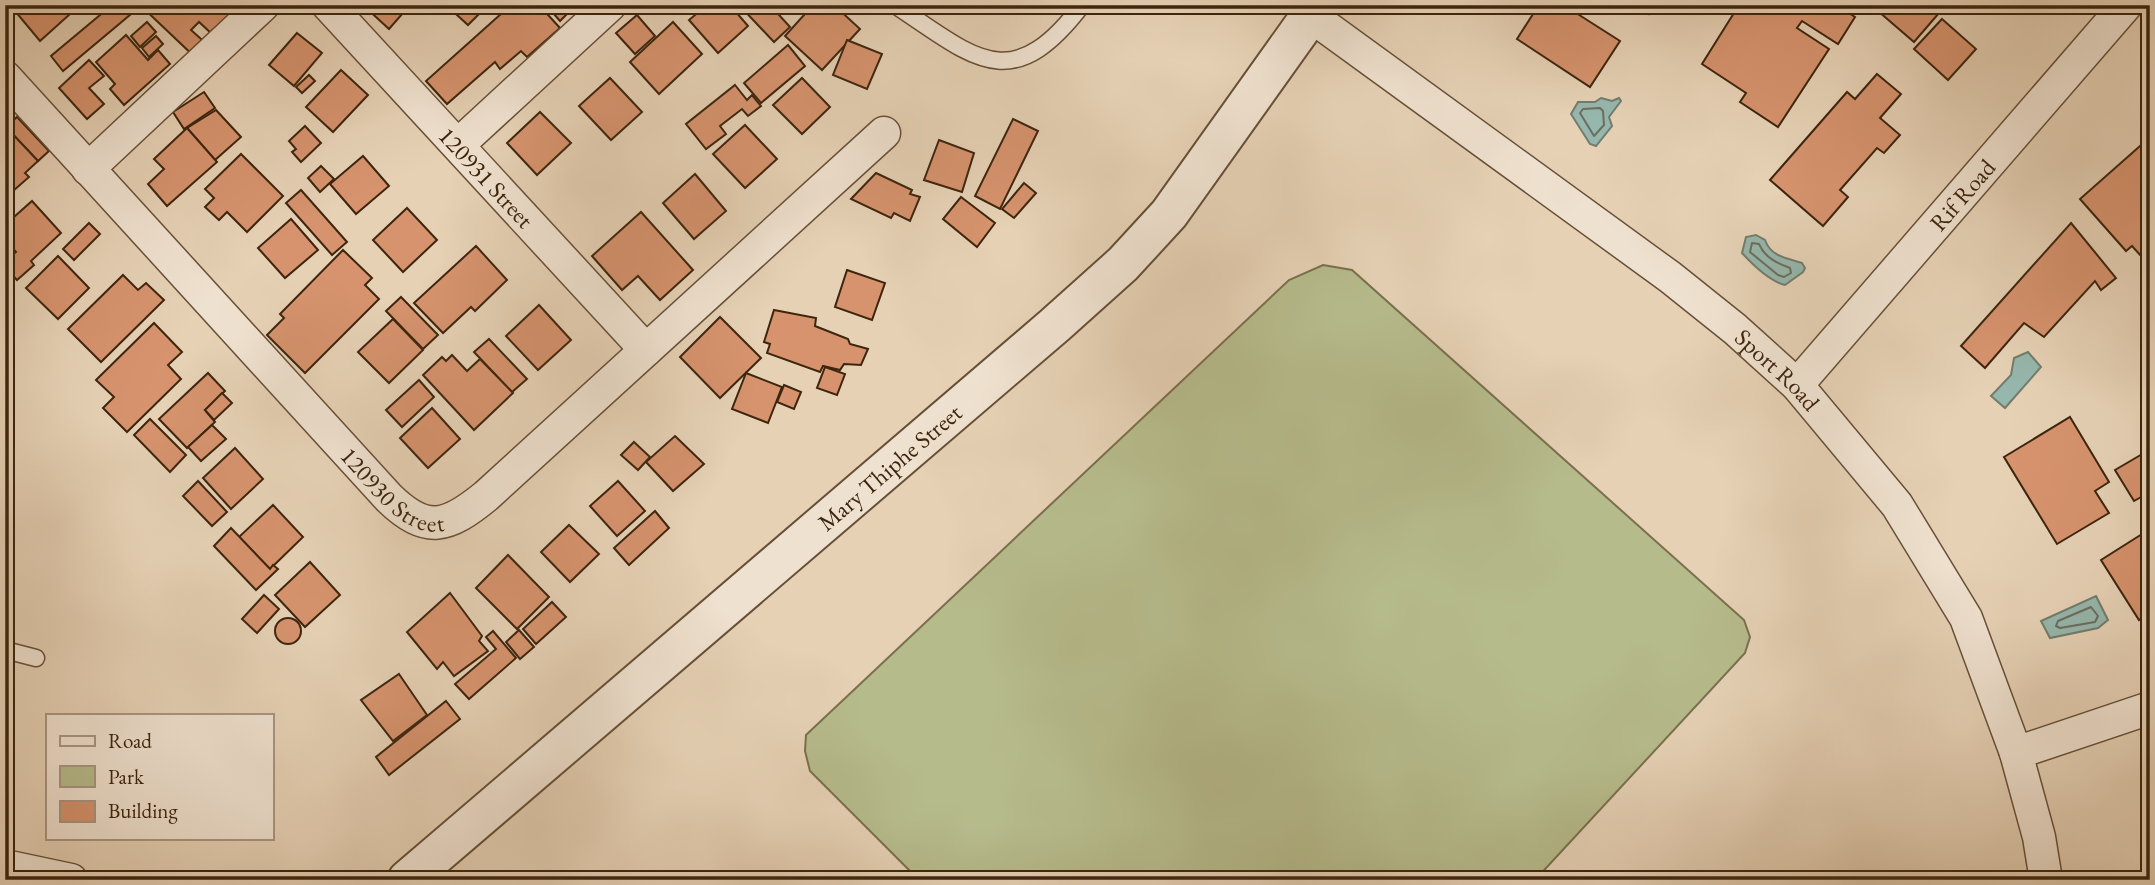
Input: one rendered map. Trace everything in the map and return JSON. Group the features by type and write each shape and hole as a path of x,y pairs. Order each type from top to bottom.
{"street":[{"path":"89,169 263,5"},
{"name":"120931 Street","path":"328,5 646,350"},
{"path":"458,145 610,5"},
{"name":"Rif Road","path":"1797,384 2126,5"},
{"name":"Sport Road","path":"1314,11 1670,277 1735,329 1797,384 1897,505 1966,618 2016,754 2039,837 2046,880"},
{"name":"Mary Thiphe Street","path":"407,880 1123,264 1169,214 1314,11"},
{"name":"120930 Street","path":"5,77 389,498 407,516 426,523 444,522 468,511 884,133"},
{"path":"2016,754 2150,708"},
{"path":"5,866 71,880"}],"lane":[{"path":"895,5 970,55 1008,61 1029,57 1049,43 1082,5"},
{"path":"5,650 36,658"}],"green space":[{"path":"1323,265 1352,270 1744,620 1750,637 1745,653 1535,880 919,880 810,771 805,751 806,735 1289,280"}],"water":[{"path":"1601,98 1612,101 1619,98 1621,101 1609,117 1612,126 1596,146 1590,144 1571,114 1578,102 1595,102"},
{"path":"1756,235 1765,240 1775,253 1802,263 1805,268 1803,272 1785,285 1762,272 1742,253 1746,237"},
{"path":"2028,352 2041,367 2005,408 1991,396 2011,375 2014,358"},
{"path":"2096,596 2108,620 2098,628 2050,638 2041,621"}],"building":[{"path":"21,5 80,5 40,41 15,11"},
{"path":"112,5 134,5 137,9 63,71 51,56"},
{"path":"140,5 259,5 248,16 238,7 212,34 199,22 191,30 210,47 198,60"},
{"path":"363,5 410,5 389,29"},
{"path":"446,5 488,5 468,25"},
{"path":"511,5 539,5 560,28 527,57 521,51 500,69 495,62 447,104 426,81"},
{"path":"546,5 576,5 560,21"},
{"path":"707,5 730,5 748,26 718,53 689,20"},
{"path":"739,5 770,5 790,27 774,42"},
{"path":"813,5 834,5 860,29 822,70 785,36"},
{"path":"1520,5 1577,5 1573,11 1620,41 1590,87 1517,39 1533,14"},
{"path":"1637,5 1655,5 1649,14"},
{"path":"1739,5 1761,5 1770,11 1773,5 1837,5 1855,17 1838,44 1802,21 1797,28 1829,49 1778,127 1740,102 1746,93 1702,64"},
{"path":"1871,5 1952,5 1949,10 1945,6 1914,42"},
{"path":"637,15 655,36 635,54 616,33"},
{"path":"1942,19 1976,49 1948,80 1914,49"},
{"path":"147,22 156,32 140,47 131,36"},
{"path":"673,22 702,54 659,94 630,62"},
{"path":"297,33 322,53 294,86 269,65"},
{"path":"126,35 148,60 158,50 170,64 124,105 110,89 115,84 96,62"},
{"path":"156,36 163,44 149,57 142,48"},
{"path":"847,40 882,54 867,89 833,75"},
{"path":"788,45 805,66 761,103 744,83"},
{"path":"89,60 104,76 89,88 104,104 87,119 59,88"},
{"path":"341,70 368,95 333,132 306,107"},
{"path":"1877,74 1901,94 1880,118 1900,135 1884,153 1877,148 1840,190 1848,197 1823,226 1770,180 1847,92 1855,99"},
{"path":"309,75 315,81 302,93 296,87"},
{"path":"610,78 642,112 611,140 579,106"},
{"path":"802,78 830,107 802,134 773,105"},
{"path":"735,85 747,100 752,95 761,106 748,116 742,109 720,126 726,134 706,149 686,124"},
{"path":"204,92 215,108 184,129 173,112"},
{"path":"2150,107 2150,123 2142,114"},
{"path":"216,110 241,137 215,160 187,128"},
{"path":"540,112 571,143 537,175 507,143"},
{"path":"17,117 49,151 38,161 6,127"},
{"path":"1013,119 1038,131 1000,209 975,196"},
{"path":"745,125 777,159 745,188 713,154"},
{"path":"5,126 38,161 25,173 29,177 5,198"},
{"path":"305,126 321,143 301,162 292,152 296,149 289,141"},
{"path":"187,128 217,162 167,206 148,184 164,169 154,159"},
{"path":"2148,139 2150,212 2145,217 2150,222 2150,266 2132,246 2126,251 2080,199"},
{"path":"939,140 974,153 962,192 924,180"},
{"path":"241,154 283,196 247,232 227,212 219,220 205,207 214,198 205,189"},
{"path":"363,156 389,186 356,214 330,184"},
{"path":"321,166 334,179 320,192 308,178"},
{"path":"876,173 912,190 910,194 920,197 910,221 894,213 891,218 851,199"},
{"path":"695,174 726,211 694,239 663,203"},
{"path":"1024,183 1036,193 1014,218 1002,209"},
{"path":"301,190 347,242 332,255 286,203"},
{"path":"961,197 995,223 977,247 943,219"},
{"path":"32,201 61,233 31,261 34,265 17,280 5,267 5,261 16,252 5,240 5,225"},
{"path":"407,208 437,240 403,272 373,240"},
{"path":"641,212 693,270 660,300 638,276 622,290 592,256"},
{"path":"291,219 318,250 285,278 258,248"},
{"path":"89,223 100,234 74,260 63,249"},
{"path":"2071,223 2116,278 2101,290 2095,281 2044,337 2024,323 1985,368 1961,346"},
{"path":"476,246 507,280 475,311 471,307 443,333 414,303"},
{"path":"343,250 372,278 365,285 379,299 305,373 267,335 284,318 280,314"},
{"path":"58,256 89,288 58,319 26,288"},
{"path":"847,270 885,283 872,320 835,307"},
{"path":"123,275 138,290 146,283 164,300 101,362 68,329"},
{"path":"401,297 438,335 423,349 386,311"},
{"path":"539,305 571,340 538,370 506,336"},
{"path":"774,310 816,318 815,326 848,339 850,344 868,349 861,365 844,364 840,370 823,366 820,372 767,353 770,344 764,342"},
{"path":"720,317 761,358 720,398 680,357"},
{"path":"393,319 423,350 389,383 358,352"},
{"path":"154,323 182,352 168,365 181,379 127,432 103,408 114,397 96,380"},
{"path":"489,339 527,379 512,392 474,352"},
{"path":"452,355 467,371 480,359 513,393 474,430 423,375 442,357 446,361"},
{"path":"825,367 845,374 837,395 817,388"},
{"path":"208,373 225,391 205,410 215,422 187,448 159,419"},
{"path":"746,373 782,387 768,423 732,409"},
{"path":"419,380 434,397 402,427 386,410"},
{"path":"784,385 801,392 794,409 777,402"},
{"path":"222,393 232,403 214,420 205,410"},
{"path":"432,408 460,439 428,468 400,438"},
{"path":"2070,417 2109,482 2095,491 2109,513 2057,544 2004,457"},
{"path":"150,419 186,455 170,472 134,435"},
{"path":"212,425 226,439 201,461 188,447"},
{"path":"675,436 704,464 673,491 646,462"},
{"path":"634,442 650,457 638,470 621,455"},
{"path":"235,448 263,479 231,509 203,478"},
{"path":"2144,453 2150,462 2150,492 2134,501 2115,470"},
{"path":"198,481 227,512 212,526 183,496"},
{"path":"618,481 645,511 617,536 590,506"},
{"path":"273,505 303,537 270,569 239,537"},
{"path":"655,511 669,528 629,565 614,548"},
{"path":"569,525 599,554 570,582 541,552"},
{"path":"231,528 270,569 273,565 278,569 256,590 214,546"},
{"path":"2150,529 2150,613 2139,620 2101,560"},
{"path":"508,555 549,597 517,629 476,588"},
{"path":"310,562 340,595 305,627 275,595"},
{"path":"450,593 482,636 479,641 488,651 454,676 443,662 437,669 407,632"},
{"path":"264,595 279,609 257,633 242,619"},
{"path":"552,602 566,617 536,644 523,629"},
{"path":"288,618 297,622 301,631 297,640 288,644 279,640 275,631 279,622"},
{"path":"519,630 534,647 520,659 506,642"},
{"path":"493,631 516,658 469,699 455,684 496,649 486,637"},
{"path":"399,674 427,715 393,741 361,700"},
{"path":"446,701 460,719 389,775 376,757"}]}
